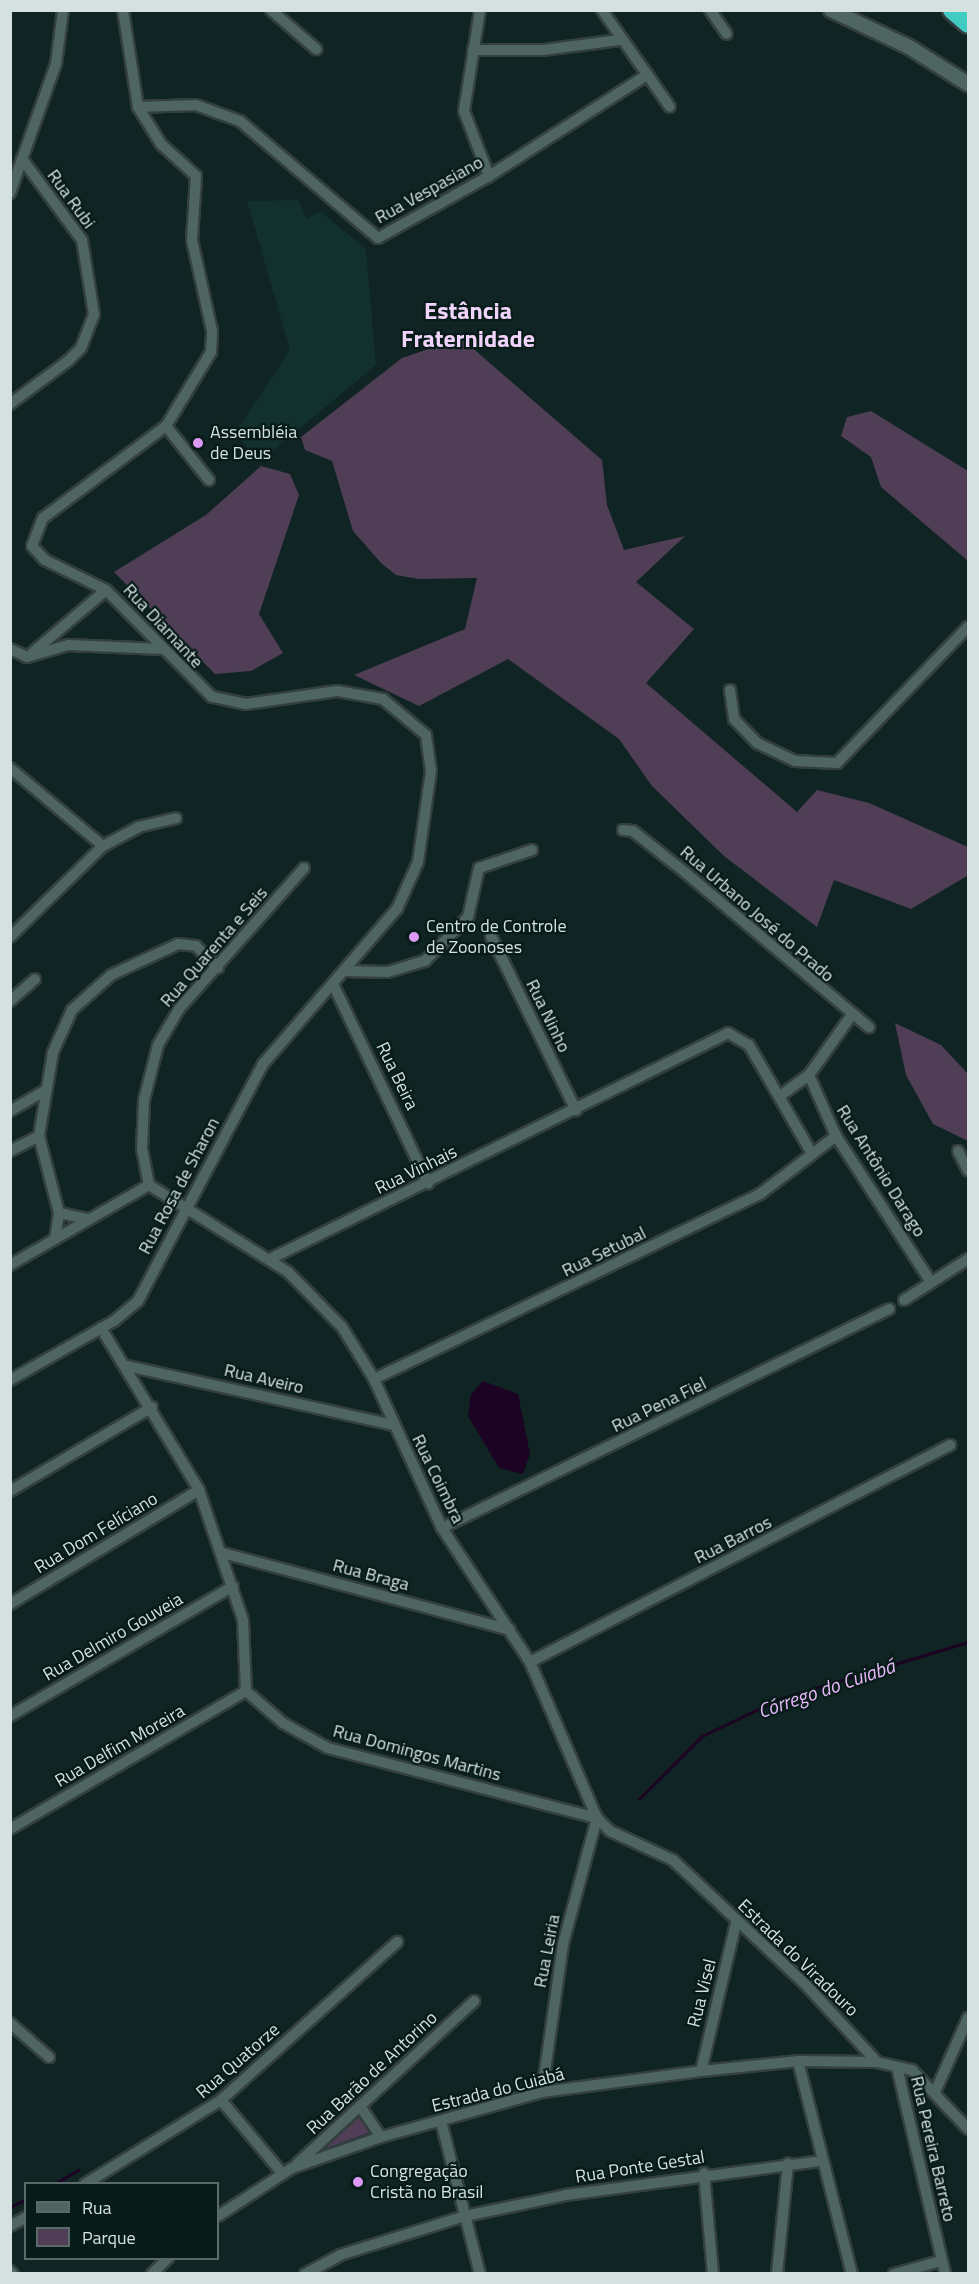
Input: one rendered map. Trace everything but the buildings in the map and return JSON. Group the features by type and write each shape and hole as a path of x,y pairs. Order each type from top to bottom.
{"highway":[{"path":"952,10 969,24"}],"street":[{"path":"10,193 56,64 63,10"},
{"name":"Rua Diamante","path":"123,10 138,107 161,144 196,176 192,249 212,331 205,369 166,426 53,508 33,532 38,554 106,590 202,692 220,700 246,704 308,692 365,695 399,709 426,735 431,771 418,862 397,909 345,971"},
{"path":"271,10 316,49"},
{"path":"480,10 464,111 489,176"},
{"path":"710,10 727,34"},
{"path":"831,10 909,47 969,84"},
{"path":"605,12 619,40 670,107"},
{"path":"473,50 543,50 619,40"},
{"name":"Rua Vespasiano","path":"138,107 196,105 240,121 378,238 489,176 647,75"},
{"name":"Rua Rubi","path":"10,404 68,361 81,348 94,314 82,240 22,159"},
{"path":"166,426 209,480"},
{"path":"27,657 106,590"},
{"path":"730,690 734,719 762,747 795,761 837,763 969,627"},
{"path":"10,649 27,657 68,645 162,649"},
{"path":"10,768 103,846"},
{"path":"10,937 103,846 138,827 176,818"},
{"name":"Rua Urbano José do Prado","path":"623,830 633,831 687,874 851,1016 869,1026"},
{"path":"345,971 388,972 425,961 468,917 479,868 532,850"},
{"name":"Rua Quarenta e Seis","path":"149,1185 142,1149 149,1071 171,1020 304,868"},
{"name":"Rua Ninho","path":"491,936 576,1110"},
{"path":"55,1239 59,1213 39,1136 46,1090 58,1038 93,986 178,944 196,946 218,968"},
{"name":"Rua Rosa de Sharon","path":"10,1380 101,1328 138,1301 254,1078 345,971"},
{"path":"10,1001 35,979"},
{"name":"Rua Beira","path":"333,984 428,1183"},
{"path":"810,1152 780,1096 809,1075 851,1016"},
{"name":"Rua Vinhais","path":"270,1260 728,1033 742,1036 780,1096"},
{"name":"Rua Antônio Darago","path":"809,1075 836,1136 930,1281"},
{"path":"10,1111 46,1090"},
{"path":"10,1151 39,1136"},
{"name":"Rua Setubal","path":"374,1379 760,1194 810,1152 836,1136"},
{"path":"958,1151 969,1171"},
{"path":"10,1265 149,1185 186,1209"},
{"name":"Rua Coimbra","path":"186,1209 270,1260 342,1327 374,1379 393,1425 442,1528 530,1662 597,1818"},
{"path":"59,1213 88,1219"},
{"path":"904,1300 930,1281 969,1259"},
{"name":"Rua Pena Fiel","path":"442,1528 889,1309"},
{"path":"101,1328 152,1407 199,1490 223,1553 245,1631 246,1691"},
{"name":"Rua Aveiro","path":"127,1366 393,1425"},
{"path":"10,1491 152,1407"},
{"name":"Rua Barros","path":"530,1662 950,1445"},
{"name":"Rua Dom Felíciano","path":"10,1604 199,1490"},
{"name":"Rua Braga","path":"223,1553 510,1630"},
{"name":"Rua Delmiro Gouveia","path":"10,1716 233,1586"},
{"name":"Rua Domingos Martins","path":"246,1691 290,1728 328,1748 597,1818"},
{"name":"Rua Delfim Moreira","path":"10,1829 246,1691"},
{"name":"Estrada do Viradouro","path":"597,1818 610,1831 673,1860 736,1923 806,1985 877,2062"},
{"name":"Rua Leiria","path":"542,2092 564,1944 597,1818"},
{"name":"Rua Visel","path":"701,2071 736,1923"},
{"name":"Rua Quatorze","path":"88,2182 221,2100 397,1942"},
{"name":"Rua Barão de Antorino","path":"287,2171 474,2001"},
{"path":"935,2092 969,2018"},
{"path":"10,2023 49,2057"},
{"path":"798,2061 820,2161 852,2274"},
{"name":"Estrada do Cuiabá","path":"219,2215 287,2171 381,2137 542,2092 798,2061 877,2062"},
{"path":"877,2062 912,2070 969,2129"},
{"name":"Rua Pereira Barreto","path":"897,2067 945,2274"},
{"path":"221,2100 287,2171"},
{"path":"360,2106 381,2137"},
{"path":"441,2121 480,2274"},
{"name":"Rua Ponte Gestal","path":"305,2274 340,2254 465,2216 704,2174 820,2161"},
{"path":"777,2274 788,2164"},
{"path":"704,2174 713,2274"},
{"path":"10,2226 24,2218"},
{"path":"152,2274 167,2260"},
{"path":"894,2274 941,2261"}],"shaded area":[{"path":"299,200 306,218 321,212 366,249 376,365 259,462 235,433 290,350 247,201"},
{"path":"483,1381 518,1394 530,1454 523,1474 499,1468 468,1416 471,1394"}],"green space":[{"path":"461,338 602,460 607,505 624,550 685,536 636,582 694,629 646,683 797,812 817,790 869,803 968,847 967,876 911,909 834,880 817,927 724,856 652,786 619,739 508,659 419,706 354,675 465,629 477,578 419,579 396,575 382,564 353,531 332,461 305,450 301,437 402,358"},
{"path":"871,411 968,471 968,561 881,487 871,457 841,436 847,417"},
{"path":"261,466 290,474 299,495 259,614 283,653 251,671 215,674 114,572 206,515"},
{"path":"895,1023 941,1045 968,1074 968,1141 933,1124 906,1075"},
{"path":"358,2112 371,2132 313,2153"}],"waterway":[{"name":"Córrego do Cuiabá","path":"639,1799 702,1736 779,1699 968,1642"},
{"path":"57,2182 78,2170"},
{"path":"10,2207 24,2200"}],"place":[{"name":"Assembléia de Deus","path":"198,443"},
{"name":"Centro de Controle de Zoonoses","path":"414,937"},
{"name":"Congregação Cristã no Brasil","path":"358,2182"}],"district":[{"name":"Estância Fraternidade","path":"468,325"}]}
